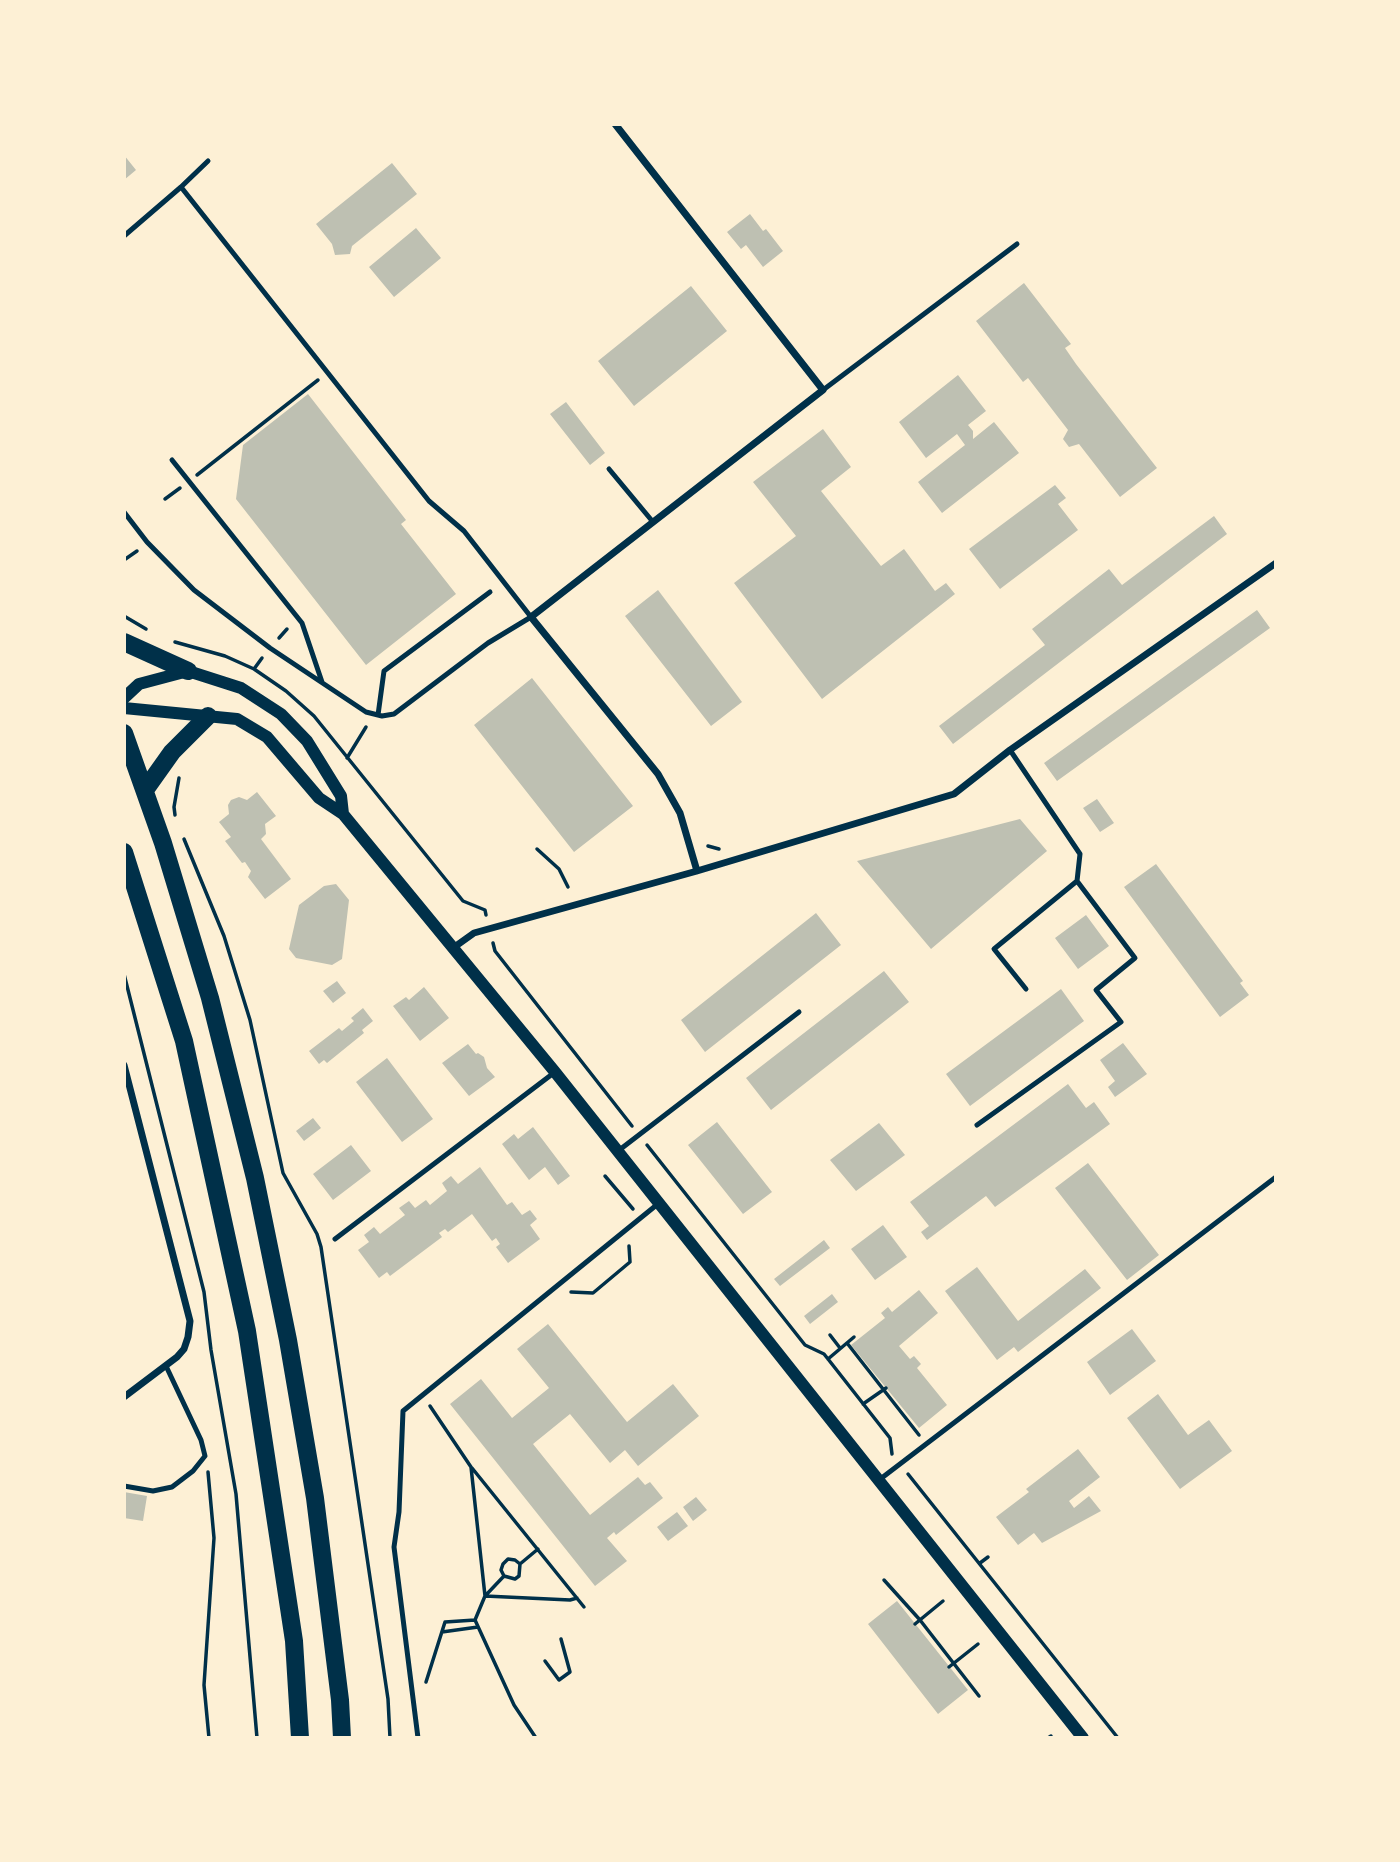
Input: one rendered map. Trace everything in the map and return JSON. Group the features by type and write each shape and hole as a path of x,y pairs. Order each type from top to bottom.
{"main road":[{"path":"124,642 188,671"},
{"path":"145,790 172,752 208,716"},
{"path":"124,733 145,790 210,998 255,1178 288,1340 315,1498 340,1700 342,1738"},
{"path":"124,852 184,1041 247,1331 294,1641 300,1738"}],"street":[{"path":"615,124 823,390 531,617 657,774 680,813 698,872"},
{"path":"453,948 474,933 698,872 954,794 1010,750 1276,563"},
{"path":"124,698 139,684 188,671 240,688 281,714 307,741 341,796 343,814"},
{"path":"124,708 237,719 267,737 318,798 343,814 555,1072 1083,1738"},
{"path":"124,1065 190,1321 184,1349 124,1397"}],"lane":[{"path":"124,236 208,161"},
{"path":"124,512 147,542 194,590 232,621 366,712 378,715 394,714 488,643 531,617 464,531 429,501 181,187"},
{"path":"823,390 1017,244"},
{"path":"172,460 302,623 322,682"},
{"path":"608,470 653,522"},
{"path":"378,715 384,671 490,592"},
{"path":"977,1125 1121,1022 1096,990 1135,958 1077,881 1080,854 1010,750"},
{"path":"1026,989 994,949 1077,881"},
{"path":"618,1151 799,1012"},
{"path":"335,1238 555,1072"},
{"path":"879,1480 1276,1177"},
{"path":"418,1738 394,1546 399,1512 403,1411 659,1203"},
{"path":"124,1486 153,1491 172,1487 193,1472 205,1456 201,1440 166,1366"}],"path":[{"path":"165,499 328,373"},
{"path":"124,560 139,550"},
{"path":"254,669 262,658"},
{"path":"347,758 366,727"},
{"path":"176,818 176,793 182,770"},
{"path":"180,830 224,936 250,1020 283,1173 317,1234 321,1247 388,1699 390,1738"},
{"path":"537,849 559,869 568,887"},
{"path":"495,951 805,1345 824,1354 828,1359 890,1438 891,1453 1118,1738"},
{"path":"124,974 204,1292 211,1350 236,1494 257,1738"},
{"path":"830,1335 840,1348"},
{"path":"828,1359 854,1337"},
{"path":"847,1343 926,1443"},
{"path":"863,1404 885,1389"},
{"path":"422,1395 471,1466 584,1607"},
{"path":"205,1456 214,1538 204,1685 209,1738"},
{"path":"471,1466 485,1596"},
{"path":"520,1564 538,1549"},
{"path":"980,1563 988,1557"},
{"path":"508,1559 520,1564 522,1570 515,1579 504,1576 501,1570 508,1559"},
{"path":"504,1576 485,1596 475,1620 514,1705 536,1738"},
{"path":"884,1580 920,1620 952,1665 979,1696"},
{"path":"485,1596 570,1600 577,1598"},
{"path":"915,1623 943,1601"},
{"path":"412,1690 425,1686 445,1622 475,1620"},
{"path":"460,1621 461,1630"},
{"path":"442,1632 478,1627"},
{"path":"545,1661 559,1681 570,1672 561,1639"},
{"path":"952,1665 978,1644"}],"building":[{"path":"124,155 136,170 124,180"},
{"path":"392,163 417,194 352,246 350,254 335,255 332,244 316,224"},
{"path":"750,214 783,251 763,267 746,245 741,249 727,232"},
{"path":"416,228 441,258 394,297 369,267"},
{"path":"1024,283 1071,344 1065,348 1076,364 1157,468 1120,497 1079,444 1069,447 1063,439 1068,430 1028,378 1023,382 976,321"},
{"path":"691,286 727,331 634,406 598,361"},
{"path":"958,375 986,411 968,425 973,431 973,439 994,422 1019,453 942,513 918,482 965,445 957,434 926,458 899,422"},
{"path":"308,394 406,520 401,524 456,594 366,665 236,499 243,445"},
{"path":"566,402 605,453 590,465 550,414"},
{"path":"823,429 851,467 821,491 881,566 904,549 935,591 946,583 955,594 822,699 734,583 796,536 753,482"},
{"path":"1055,485 1066,498 1058,504 1078,530 1000,589 969,549"},
{"path":"1214,516 1227,534 953,744 939,726 1045,645 1032,629 1109,569 1122,585"},
{"path":"658,590 742,702 711,726 625,616"},
{"path":"1257,610 1270,628 1057,781 1044,763"},
{"path":"532,678 633,806 574,852 474,725"},
{"path":"257,792 276,816 265,824 266,834 261,839 291,879 265,899 248,877 251,871 245,862 242,863 225,841 231,837 219,822 229,814 228,805 231,800 239,797 247,800"},
{"path":"1097,799 1114,823 1100,832 1083,808"},
{"path":"1020,819 1047,851 931,949 857,861"},
{"path":"1156,864 1243,981 1240,983 1249,995 1220,1017 1124,887"},
{"path":"336,884 349,900 342,959 332,965 296,958 289,949 299,905 324,886"},
{"path":"816,913 841,945 705,1052 681,1020"},
{"path":"1086,915 1109,946 1078,969 1055,938"},
{"path":"884,971 909,1002 771,1110 746,1078"},
{"path":"337,981 346,993 333,1003 323,991"},
{"path":"424,987 449,1018 420,1041 393,1006 406,997 409,1000"},
{"path":"1061,989 1084,1021 970,1106 946,1074"},
{"path":"363,1008 373,1021 362,1030 364,1033 327,1063 324,1060 319,1064 309,1051 339,1028 342,1031 354,1021 351,1018"},
{"path":"1123,1043 1147,1074 1115,1097 1108,1087 1115,1081 1100,1060"},
{"path":"468,1044 476,1054 484,1057 487,1068 495,1077 469,1096 442,1063"},
{"path":"387,1058 433,1119 402,1142 356,1082"},
{"path":"1068,1084 1086,1108 1094,1102 1110,1124 995,1207 986,1196 927,1240 921,1232 929,1226 910,1202"},
{"path":"313,1118 321,1128 304,1141 296,1131"},
{"path":"717,1122 772,1192 743,1214 688,1145"},
{"path":"879,1123 905,1155 856,1191 830,1160"},
{"path":"533,1127 570,1176 558,1185 545,1167 529,1180 502,1144 514,1134 518,1139"},
{"path":"351,1145 371,1171 333,1200 313,1174"},
{"path":"1088,1163 1159,1255 1127,1280 1055,1188"},
{"path":"480,1167 507,1205 512,1202 522,1215 530,1210 537,1219 530,1225 540,1239 508,1263 496,1247 500,1244 496,1238 492,1241 472,1214 448,1232 445,1229 439,1233 442,1237 390,1276 387,1272 379,1278 358,1250 369,1242 364,1235 374,1227 380,1234 405,1215 399,1208 409,1201 415,1208 426,1200 430,1205 447,1191 442,1183 451,1176 458,1184"},
{"path":"883,1225 907,1257 875,1280 851,1249"},
{"path":"824,1240 830,1248 780,1286 774,1279"},
{"path":"977,1267 1018,1321 1085,1269 1101,1288 1018,1352 1014,1347 997,1360 945,1291"},
{"path":"919,1290 938,1313 899,1346 910,1359 914,1356 921,1364 917,1368 947,1405 919,1428 851,1345 885,1318 881,1313 888,1307 892,1312"},
{"path":"832,1294 838,1302 810,1324 804,1316"},
{"path":"548,1324 627,1422 673,1384 699,1416 638,1466 625,1450 610,1463 570,1414 533,1444 590,1515 638,1477 645,1485 650,1482 663,1498 616,1535 614,1532 607,1538 627,1561 595,1586 450,1404 481,1379 512,1418 549,1388 517,1349"},
{"path":"1132,1329 1156,1361 1110,1395 1087,1362"},
{"path":"1158,1394 1188,1435 1209,1420 1232,1451 1180,1489 1127,1418"},
{"path":"1078,1449 1100,1477 1069,1501 1074,1508 1089,1496 1101,1511 1042,1543 1034,1533 1018,1545 996,1517 1029,1492 1026,1489"},
{"path":"124,1492 147,1496 143,1521 124,1518"},
{"path":"696,1497 707,1510 693,1521 683,1507"},
{"path":"677,1512 688,1526 668,1541 657,1527"},
{"path":"897,1601 968,1690 938,1714 868,1624"}]}
